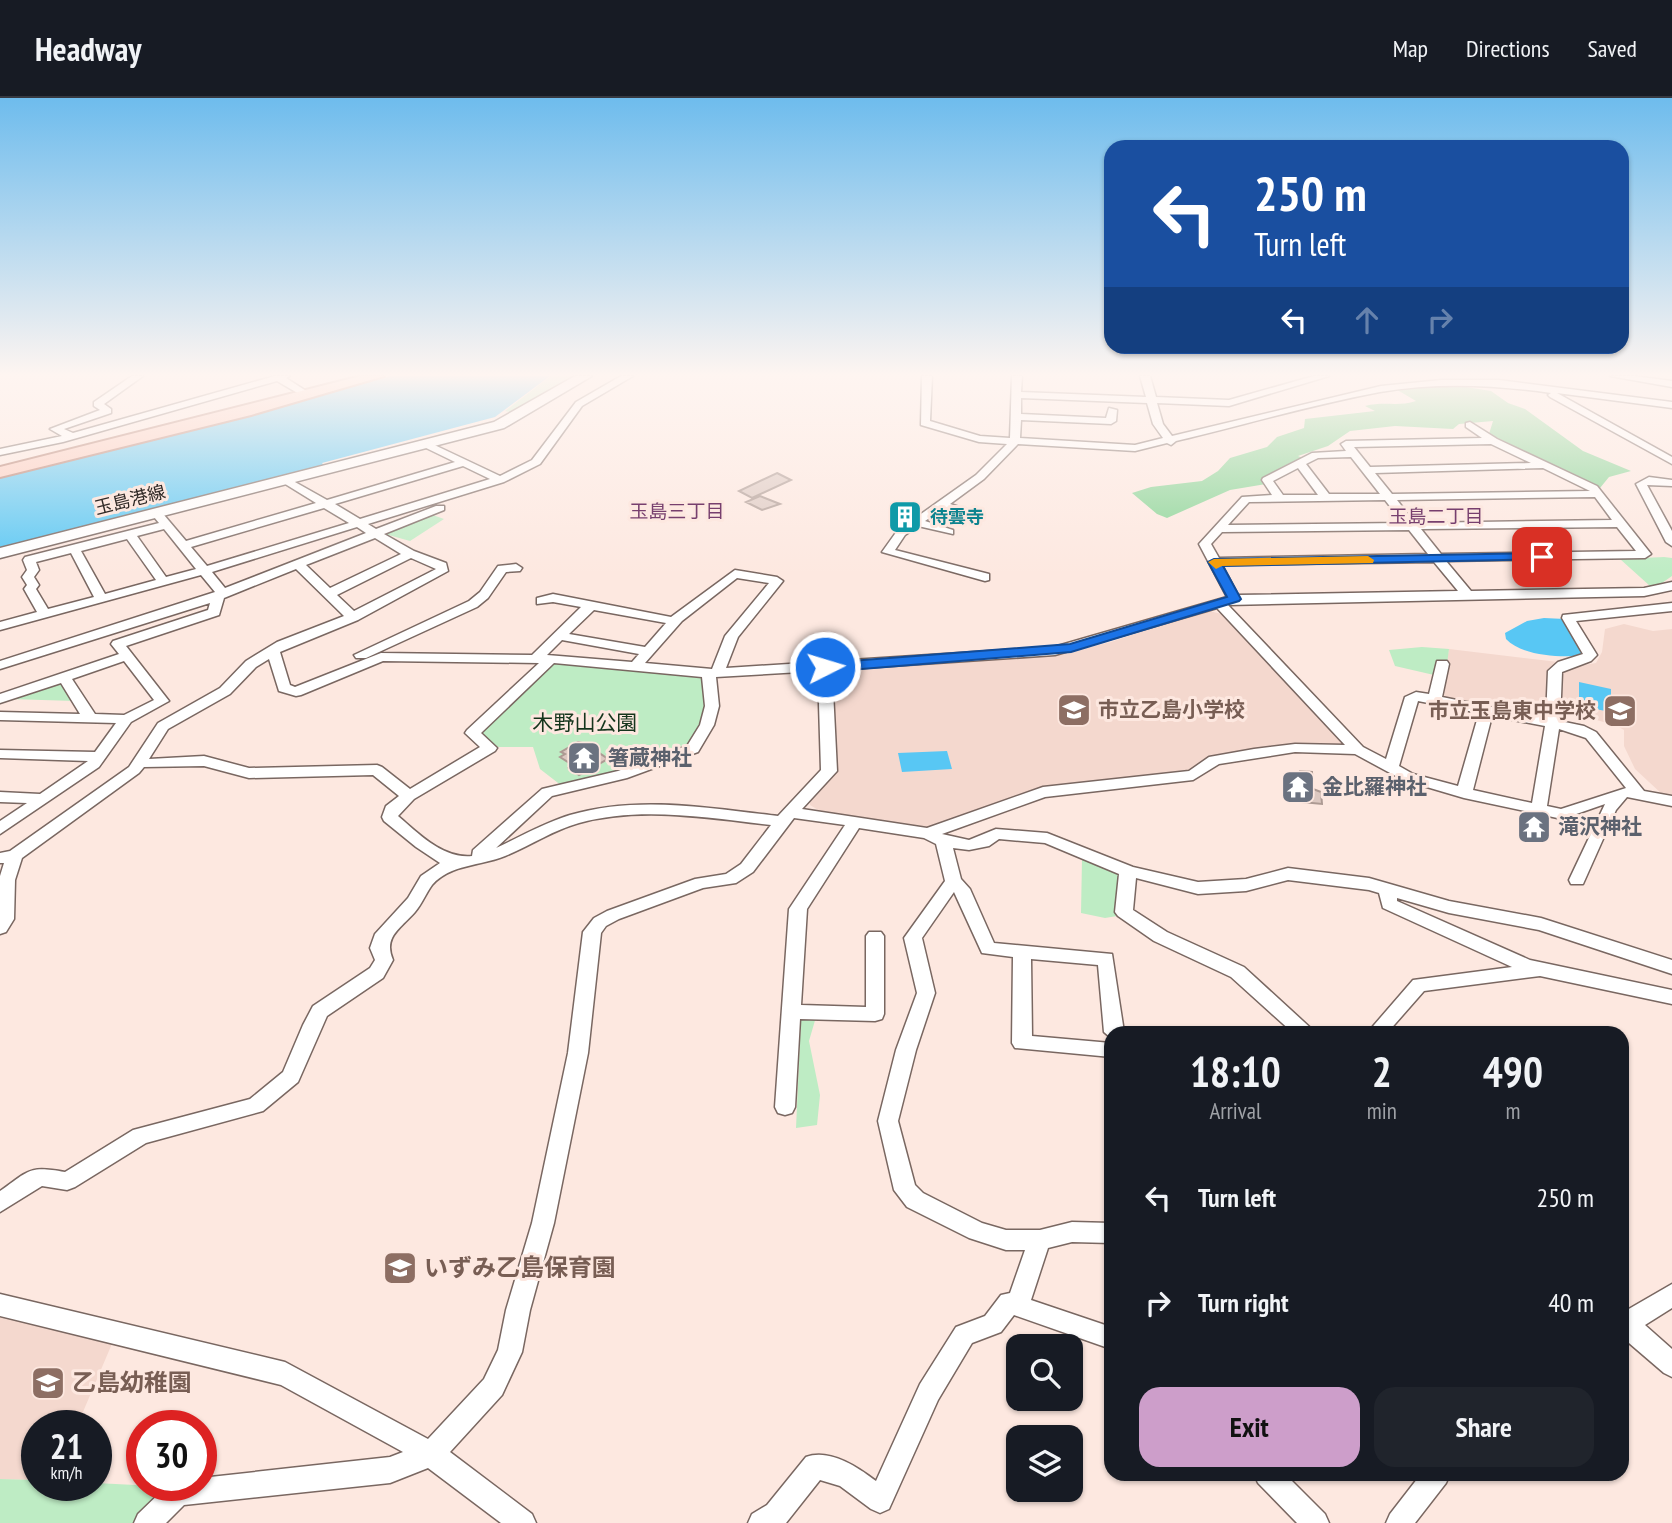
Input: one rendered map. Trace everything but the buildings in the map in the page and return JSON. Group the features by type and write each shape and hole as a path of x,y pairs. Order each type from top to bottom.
{"main road":[{"path":"0,472 120,442"},
{"name":"玉島港線","path":"0,553 162,519 286,480 432,442"}],"street":[{"path":"0,452 42,442"},
{"path":"0,665 220,595 377,534 536,462 550,442"},
{"path":"985,577 888,552 901,533 980,478 1015,442"},
{"path":"1025,442 1135,448 1168,442"},
{"path":"1420,442 1346,444 1468,596"},
{"path":"1214,562 1645,555 1593,488 1496,442"},
{"path":"1641,442 1672,461"},
{"path":"426,444 500,480"},
{"path":"1280,499 1267,480 1301,465 1315,455 1353,454"},
{"path":"183,545 463,463"},
{"path":"1301,465 1326,498"},
{"path":"1366,470 1544,466"},
{"path":"0,928 5,919 8,857 134,770 163,726 225,691 251,664 273,651 353,617 442,571 442,566 410,554 286,480"},
{"path":"0,626 203,571 500,480"},
{"path":"1672,483 1649,480 1641,484 1672,542"},
{"path":"1234,599 1205,544 1246,499 1597,494"},
{"path":"942,505 971,514"},
{"path":"45,614 30,589 33,585 28,577 33,570 29,559 130,534 162,519 220,595"},
{"path":"915,522 949,532"},
{"path":"1220,529 1622,523"},
{"path":"130,534 163,582"},
{"path":"74,549 102,599"},
{"path":"329,594 410,554"},
{"path":"299,565 353,617"},
{"path":"289,691 473,604 484,595 502,569 516,568"},
{"path":"0,1203 39,1176 67,1181 140,1136 256,1105 268,1097 295,1071 305,1039 320,1011 350,995 377,973 384,960 379,948 382,938 414,902 427,880 462,861 547,792 613,778 693,749 707,725 712,706 713,672 732,636 777,581 735,574 674,621 635,667"},
{"path":"273,651 273,660 284,688 289,691 303,690 368,660 381,657 551,659 713,672 825,667 1063,649 1234,599 1644,592 1672,586"},
{"path":"178,718 118,644 214,612 220,595"},
{"path":"541,601 553,598 674,621"},
{"path":"1219,603 1358,750 1391,768 1464,793 1562,814 1630,792 1672,801"},
{"path":"535,659 591,605"},
{"path":"1539,808 1553,723 1553,676 1556,668 1590,655 1568,618 1672,607"},
{"path":"559,636 648,652"},
{"path":"0,699 127,656"},
{"path":"551,659 472,733 491,748 409,796 392,810 390,817 432,850 462,861 499,851 549,827 612,812 677,810 855,822 969,845 983,842 996,834 1027,834 1047,838 1128,871 1198,888 1246,885 1288,874 1328,877 1387,889 1449,906 1541,923 1672,967"},
{"path":"1435,699 1442,664"},
{"path":"147,1523 178,1493 390,1471 431,1454 493,1387 510,1352 518,1310 543,1223 578,1053 592,932 600,922 613,915 701,883 730,878 747,868 786,817 830,771 825,667"},
{"path":"64,677 91,719"},
{"path":"1391,768 1412,697 1435,699 1553,723 1591,735 1630,792"},
{"path":"0,716 126,719 162,701"},
{"path":"1464,793 1487,709"},
{"path":"0,829 94,764 126,719"},
{"path":"935,837 1043,792 1193,775 1214,760 1254,753 1295,748 1358,750"},
{"path":"0,754 99,757"},
{"path":"141,761 150,764 204,761 248,773 377,771 409,796"},
{"path":"1577,880 1609,809 1630,792"},
{"path":"0,797 45,799"},
{"path":"785,1107 798,909 855,822"},
{"path":"935,837 953,881 962,888 988,949 1107,959 1113,1026"},
{"path":"1128,871 1124,912 1151,934 1229,967 1298,1026"},
{"path":"953,881 914,938 926,993 906,1050 888,1121 905,1190 915,1200 977,1231 1006,1240 1040,1240 1072,1232 1104,1233"},
{"path":"1387,889 1389,904 1501,956 1540,970 1672,996"},
{"path":"791,1012 875,1014 876,936"},
{"path":"1022,952 1022,1043 1104,1049"},
{"path":"1382,1026 1419,985 1540,970"},
{"path":"1017,1306 1040,1240"},
{"path":"1629,1320 1672,1295"},
{"path":"761,1523 776,1514 815,1466 847,1475 880,1500 929,1392 964,1335 993,1324 1009,1303 1104,1336"},
{"path":"0,1306 285,1374 431,1454 523,1523"},
{"path":"1629,1327 1672,1365"},
{"path":"1274,1481 1316,1523"},
{"path":"1399,1523 1432,1481"}],"shaded area":[{"name":"市立乙島小学校","path":"1205,610 1226,615 1344,742 1344,747 1296,745 1192,770 1043,788 923,829 825,814 810,805 810,798 832,776 832,678 856,667 1069,652 1111,642"},
{"name":"市立玉島東中学校","path":"1624,624 1653,631 1672,629 1672,797 1663,795 1635,769 1624,746 1624,730 1617,726 1549,706 1545,717 1441,696 1449,649 1584,665 1596,663 1602,652 1605,629"},
{"name":"乙島幼稚園","path":"0,1315 114,1339 84,1410 21,1410 21,1480 0,1479"}],"green space":[{"path":"1272,442 1333,442 1298,456 1305,459 1266,484 1230,490 1167,518 1157,514 1132,493 1151,487 1202,481 1218,471 1230,458 1267,447"},
{"path":"1506,442 1571,442 1583,451 1631,471 1609,477 1600,488"},
{"path":"430,514 444,519 410,541 385,534"},
{"path":"1672,558 1672,576 1662,583 1650,586 1620,559"},
{"path":"1422,647 1449,649 1447,664 1437,662 1434,675 1395,666 1389,650"},
{"name":"木野山公園","path":"553,662 704,675 708,699 696,741 681,750 631,770 562,786 540,769 533,747 498,747 479,732"},
{"path":"57,682 63,683 76,701 8,699"},
{"path":"1082,859 1111,869 1123,878 1117,916 1105,918 1081,913"},
{"path":"801,1017 816,1017 809,1041 820,1095 817,1125 796,1128"},
{"path":"0,1479 21,1480 21,1501 112,1501 112,1484 126,1485 126,1501 159,1501 136,1523 0,1523"}],"water":[{"path":"131,442 399,442 322,463 325,467 0,550 0,474"},
{"path":"1544,618 1565,619 1587,655 1556,656 1533,653 1513,645 1506,639 1505,633 1527,621"},
{"path":"1579,682 1611,689 1611,712 1579,706"},
{"path":"947,751 952,769 902,772 898,753"}],"slow traffic":[{"path":"1216,566 1214,562 1368,560"}],"place":[{"name":"待雲寺","path":"905,517"},
{"name":"市立乙島小学校","path":"1074,710"},
{"name":"市立玉島東中学校","path":"1620,711"},
{"name":"箸蔵神社","path":"584,758"},
{"name":"金比羅神社","path":"1298,787"},
{"name":"滝沢神社","path":"1534,827"},
{"name":"いずみ乙島保育園","path":"400,1268"},
{"name":"乙島幼稚園","path":"48,1383"}],"district":[{"name":"玉島三丁目","path":"677,511"},
{"name":"玉島二丁目","path":"1436,516"}],"route":[{"path":"825,667 1071,648 1234,599 1214,562 1542,557"}]}
